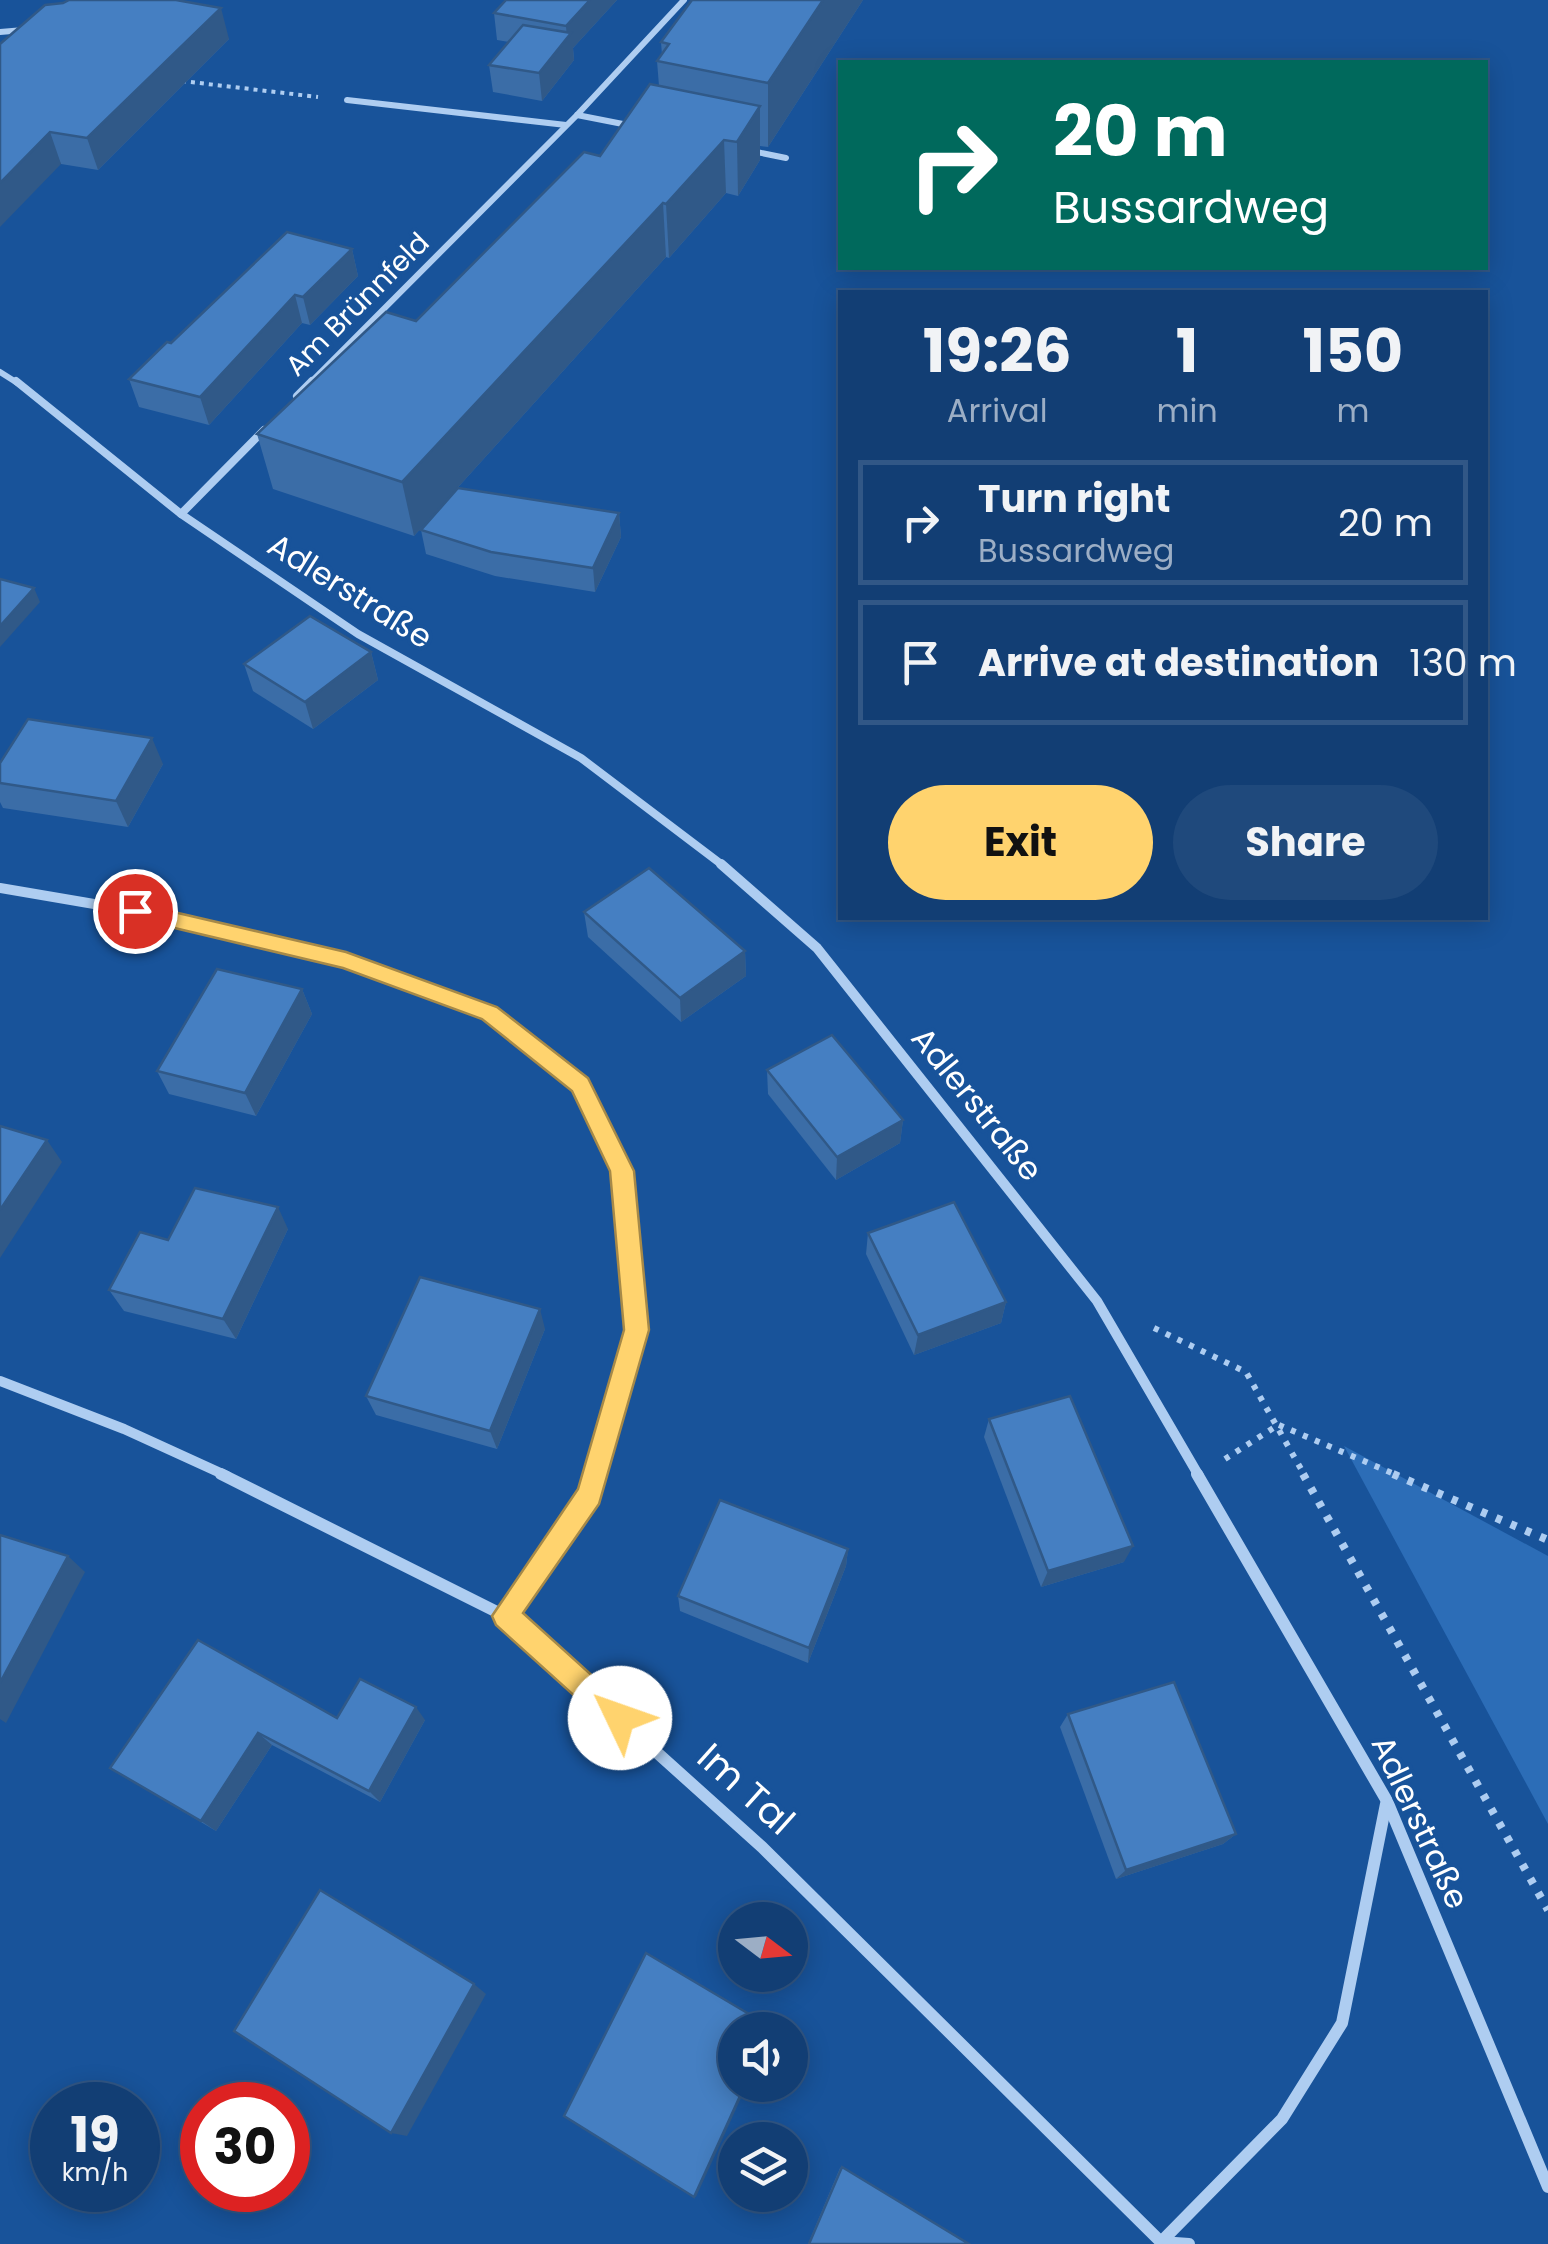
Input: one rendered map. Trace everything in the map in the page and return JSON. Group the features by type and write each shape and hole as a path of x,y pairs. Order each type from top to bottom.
{"street":[{"name":"Am Brünnfeld","path":"291,403 577,115 684,0"},
{"path":"0,32 35,30"},
{"path":"347,100 566,125"},
{"path":"577,115 634,126"},
{"path":"729,146 786,158"},
{"name":"Adlerstraße","path":"0,372 181,514 358,634 581,758 738,877 817,948 1097,1301 1387,1801 1548,2187"},
{"name":"Am Brünnfeld","path":"181,514 277,417"},
{"path":"0,888 135,911 346,960 490,1013 580,1085 622,1171 637,1330 590,1495 505,1616"},
{"name":"Im Tal","path":"0,1381 124,1429 284,1502 505,1616 762,1847 1162,2243"},
{"path":"1162,2243 1282,2119 1342,2023 1387,1801"},
{"path":"1162,2243 1190,2244"}],"path":[{"path":"172,80 347,100"},
{"path":"1097,1301 1246,1372 1548,1910"},
{"path":"1198,1476 1278,1424"},
{"path":"1278,1424 1548,1540"}],"shaded area":[{"path":"1344,1446 1548,1556 1548,1824"}],"building":[{"path":"69,0 176,0 221,8 87,138 50,132 0,183 0,44 45,5"},
{"path":"506,0 590,0 566,26 494,13"},
{"path":"692,0 823,0 768,83 657,61 669,44 661,42"},
{"path":"523,25 571,33 539,73 489,65"},
{"path":"650,84 760,106 737,142 724,140 402,482 257,434 386,312 416,321 584,152 600,156"},
{"path":"287,232 352,249 303,297 295,295 200,397 129,379 167,342 171,343"},
{"path":"458,488 619,513 593,568 491,552 421,530"},
{"path":"0,579 34,588 0,626"},
{"path":"310,616 371,652 305,702 244,664"},
{"path":"28,719 152,738 116,801 0,783 0,763"},
{"path":"649,868 745,951 680,998 584,912"},
{"path":"217,969 302,989 245,1093 157,1071"},
{"path":"832,1035 903,1120 837,1157 767,1070"},
{"path":"0,1126 47,1140 0,1210"},
{"path":"195,1188 278,1207 223,1319 109,1290 140,1232 168,1240"},
{"path":"954,1202 1006,1302 918,1335 868,1233"},
{"path":"420,1277 540,1309 490,1431 366,1396"},
{"path":"1070,1396 1133,1546 1048,1571 989,1419"},
{"path":"720,1500 848,1549 809,1648 678,1596"},
{"path":"0,1535 68,1556 0,1683"},
{"path":"198,1640 337,1718 360,1679 416,1707 369,1791 258,1733 201,1821 110,1768"},
{"path":"1174,1682 1236,1834 1126,1870 1068,1714"},
{"path":"320,1890 474,1984 391,2133 234,2031"},
{"path":"646,1953 746,2012 718,2012 718,2102 737,2102 728,2122 718,2122 718,2144 694,2197 564,2116"},
{"path":"842,2167 969,2244 809,2244"}],"route":[{"path":"135,911 346,960 490,1013 580,1085 622,1171 637,1330 590,1495 505,1616 620,1718"}]}
